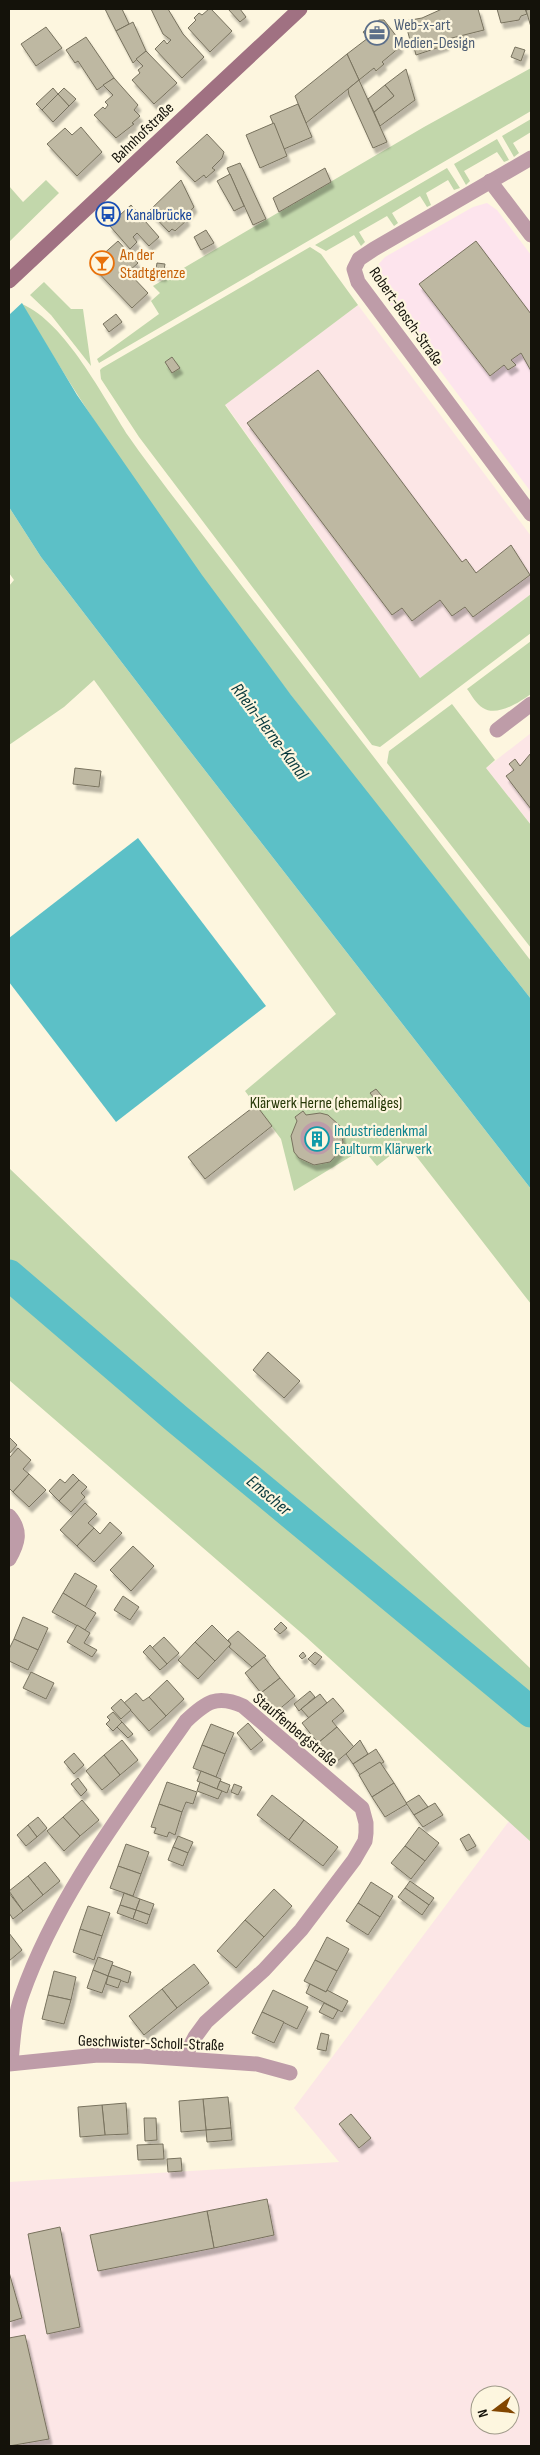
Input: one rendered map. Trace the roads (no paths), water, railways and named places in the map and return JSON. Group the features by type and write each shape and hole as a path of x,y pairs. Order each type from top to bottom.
{"main road":[{"name":"Bahnhofstraße","path":"11,279 300,9"}],"street":[{"name":"Robert-Bosch-Straße","path":"531,158 374,249 359,259 354,269 358,282 531,514"},
{"path":"490,181 531,235"},
{"path":"497,730 531,704"},
{"path":"9,1516 15,1524 19,1537 9,1559"},
{"name":"Stauffenbergstraße","path":"10,2063 21,1997 39,1952 58,1916 105,1838 186,1721 198,1709 214,1701 228,1699 243,1706 362,1808 366,1823 366,1833 365,1841 354,1860 301,1930 264,1970 206,2022 195,2037 184,2058"},
{"name":"Geschwister-Scholl-Straße","path":"10,2063 98,2055 184,2058 257,2064 290,2074"}],"water":[{"name":"Rhein-Herne-Kanal","path":"9,286 22,303 77,395 202,575 291,695 531,999 531,1189 41,557 9,507"},
{"path":"138,838 266,1006 116,1122 9,982 9,938"}],"waterway":[{"name":"Emscher","path":"9,1275 177,1419 531,1712"}],"place":[{"name":"Web-x-art Medien-Design","path":"377,33"},
{"name":"Kanalbrücke","path":"108,214"},
{"name":"An der Stadtgrenze","path":"102,263"},
{"name":"Industriedenkmal Faulturm Klärwerk","path":"317,1139"}],"park label":[{"name":"Klärwerk Herne (ehemaliges)","path":"326,1102"}]}
